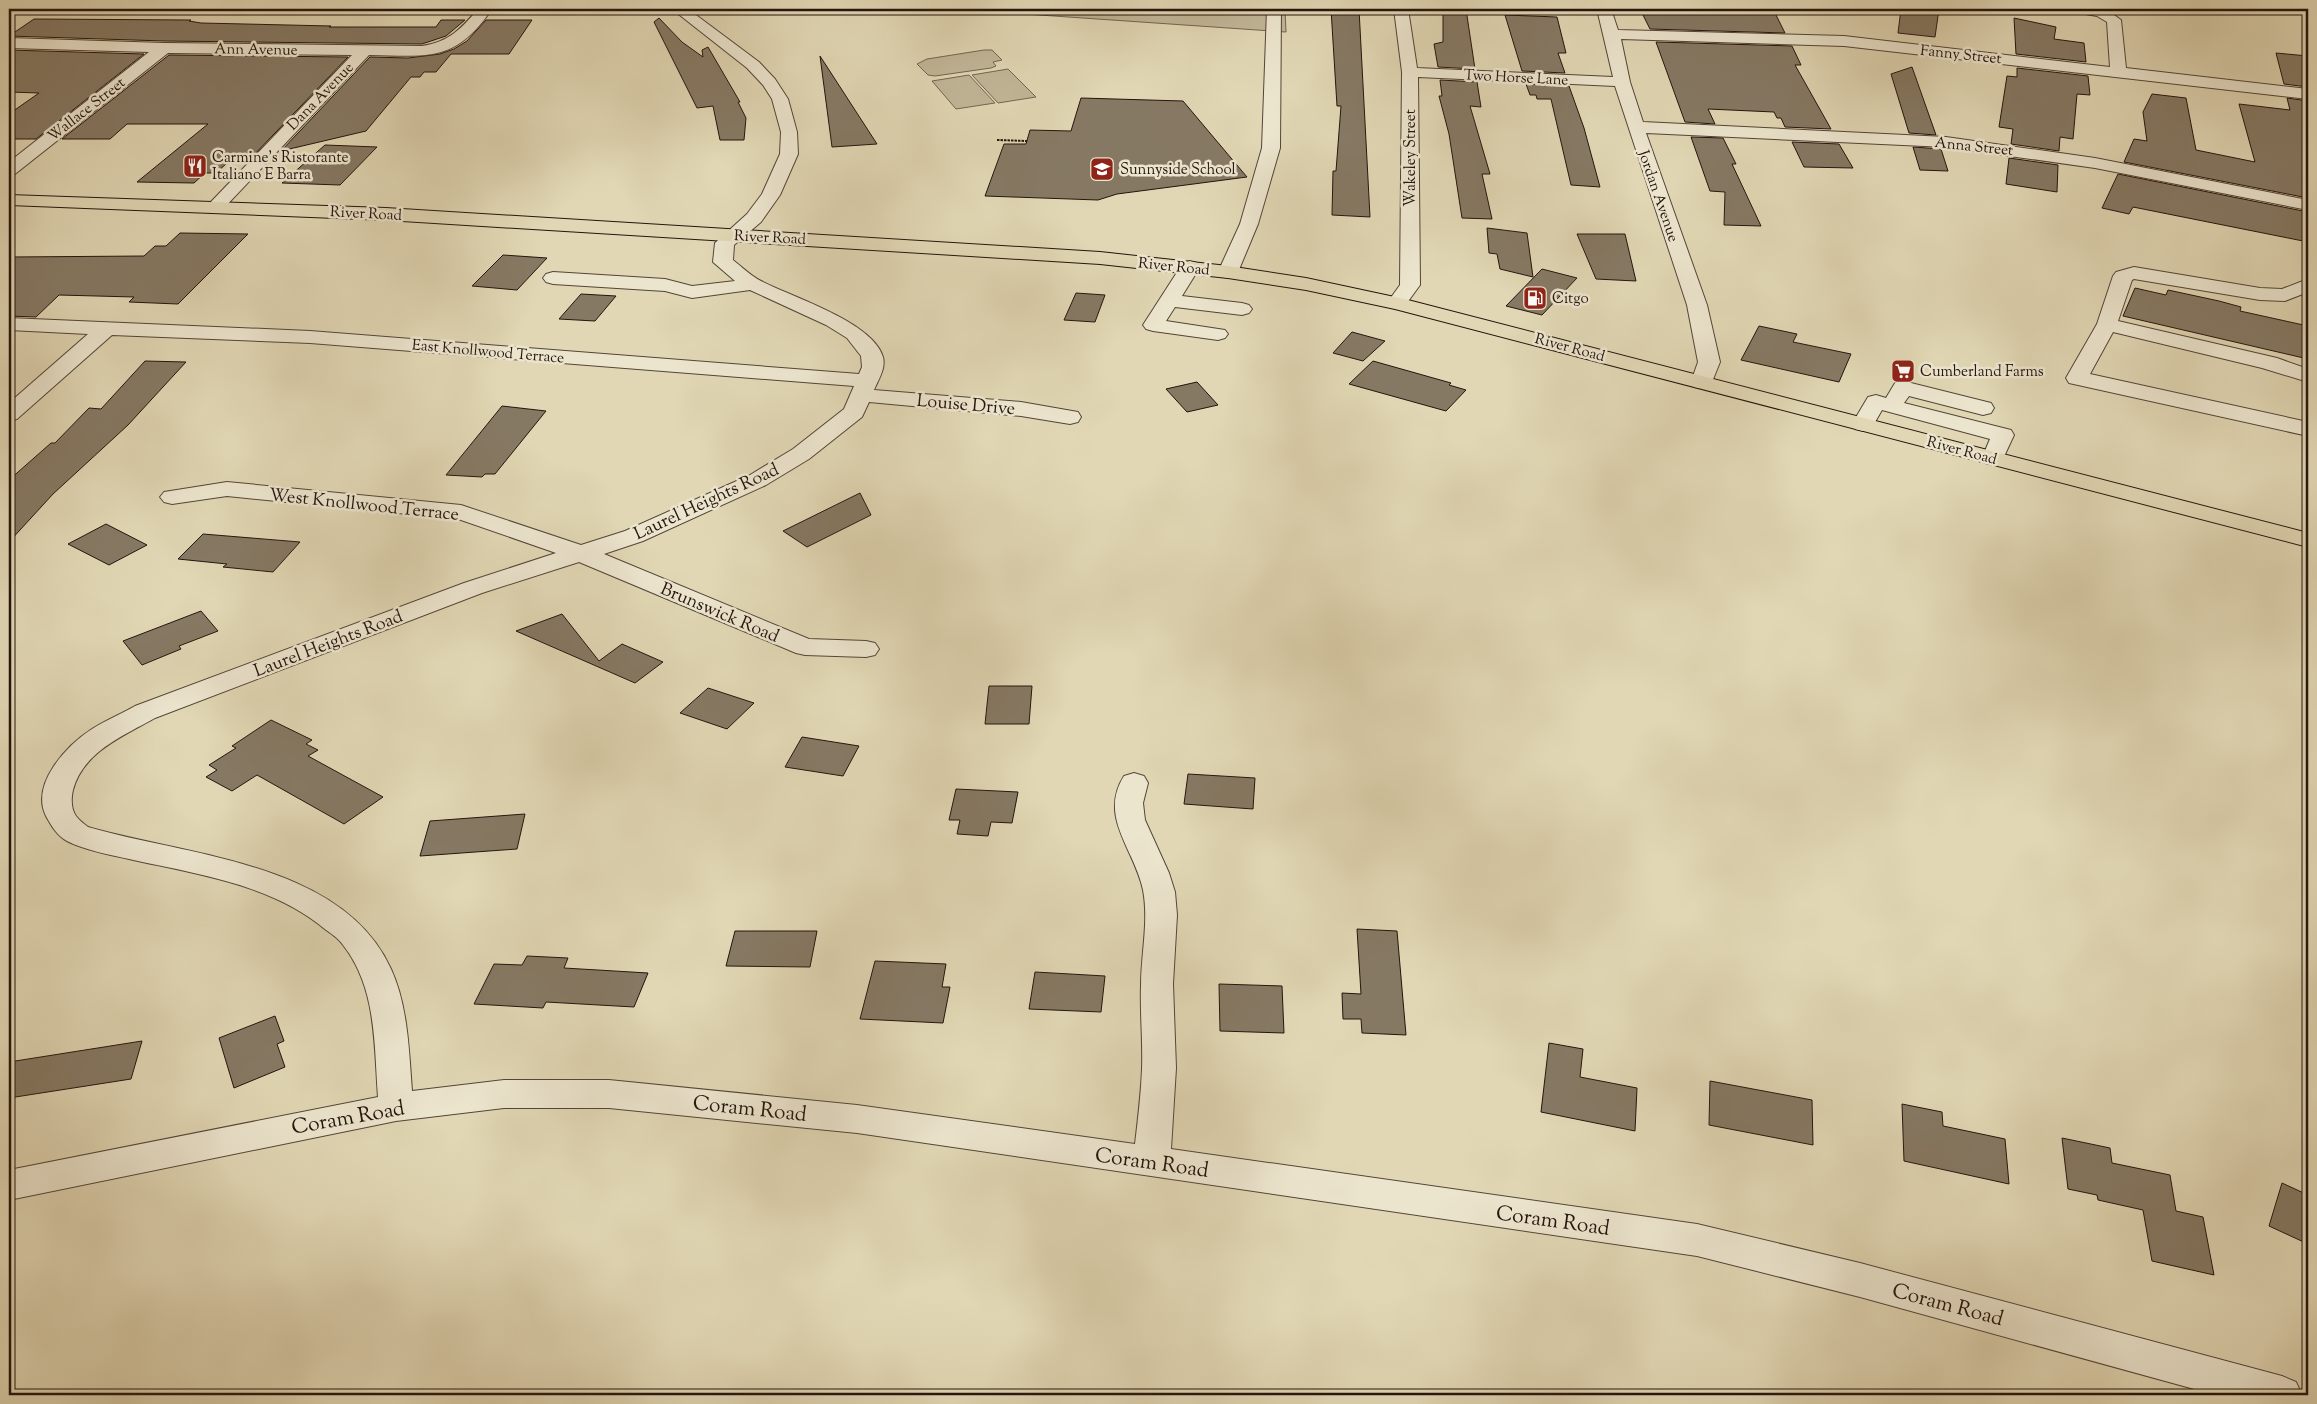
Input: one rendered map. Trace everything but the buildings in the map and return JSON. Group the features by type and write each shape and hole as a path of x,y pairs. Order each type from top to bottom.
{"main road":[{"name":"River Road","path":"9,200 216,206 386,214 1100,258 1228,272 1306,284 1397,303 2308,540"}],"street":[{"name":"Ann Avenue","path":"9,43 164,48 422,51 453,44 464,36 486,9"},
{"path":"683,9 753,65 769,82 780,98 789,132 789,154 770,195 754,218 733,235"},
{"path":"1228,272 1249,224 1271,148 1274,9"},
{"name":"Wakeley Street","path":"1397,303 1410,286 1410,72 1401,9"},
{"name":"Jordan Avenue","path":"1604,9 1612,34 1622,82 1636,127 1697,304 1709,362 1702,382"},
{"path":"2079,9 2101,12 2114,20 2118,71"},
{"name":"Fanny Street","path":"1612,34 1844,41 2308,94"},
{"name":"Wallace Street","path":"9,170 164,48"},
{"name":"Dana Avenue","path":"216,206 364,51"},
{"name":"Two Horse Lane","path":"1410,72 1622,82"},
{"name":"Anna Street","path":"1636,127 1946,142 2095,163 2308,205"},
{"name":"Laurel Heights Road","path":"396,1106 385,1003 376,968 358,937 330,913 296,895 247,877 77,834 66,827 60,818 56,805 57,792 70,764 84,750 100,736 145,712 473,588 634,536 758,480 801,454 854,412 873,367 872,356 854,334 834,320 752,284 723,262 725,243 733,235"},
{"path":"1190,267 1153,326 1218,334"},
{"path":"2308,285 2285,295 2260,294 2134,273 2123,276 2107,324 2077,378 2308,429"},
{"path":"553,278 665,285 692,292 711,291 752,284"},
{"path":"1169,300 1242,309"},
{"name":"East Knollwood Terrace","path":"9,324 310,337 865,388"},
{"path":"2107,324 2269,362 2308,376"},
{"path":"9,414 108,327"},
{"name":"Louise Drive","path":"865,388 1070,417"},
{"path":"1979,418 1990,388"},
{"path":"1863,424 1876,402 1891,406 1979,418 2003,435 1994,458"},
{"name":"West Knollwood Terrace","path":"172,497 227,489 461,512 580,553"},
{"name":"Brunswick Road","path":"580,553 805,647 866,649"},
{"path":"1134,783 1128,803 1130,820 1154,873 1160,892 1159,1068 1152,1162"},
{"name":"Coram Road","path":"9,1185 396,1106 504,1094 609,1094 857,1119 1697,1240 1860,1280 2282,1395"}],"path":[{"path":"997,140 1027,141"}],"shaded area":[{"path":"952,9 1285,9 1286,32"},
{"path":"992,50 1002,60 993,62 996,66 991,68 935,76 928,75 917,64 927,59"},
{"path":"1008,69 1036,97 998,103 972,75"},
{"path":"969,75 995,103 956,109 932,81"}],"place":[{"name":"Carmine's Ristorante Italiano E Barra","path":"195,166"},
{"name":"Sunnyside School","path":"1102,169"},
{"name":"Citgo","path":"1535,298"},
{"name":"Cumberland Farms","path":"1903,371"}]}
